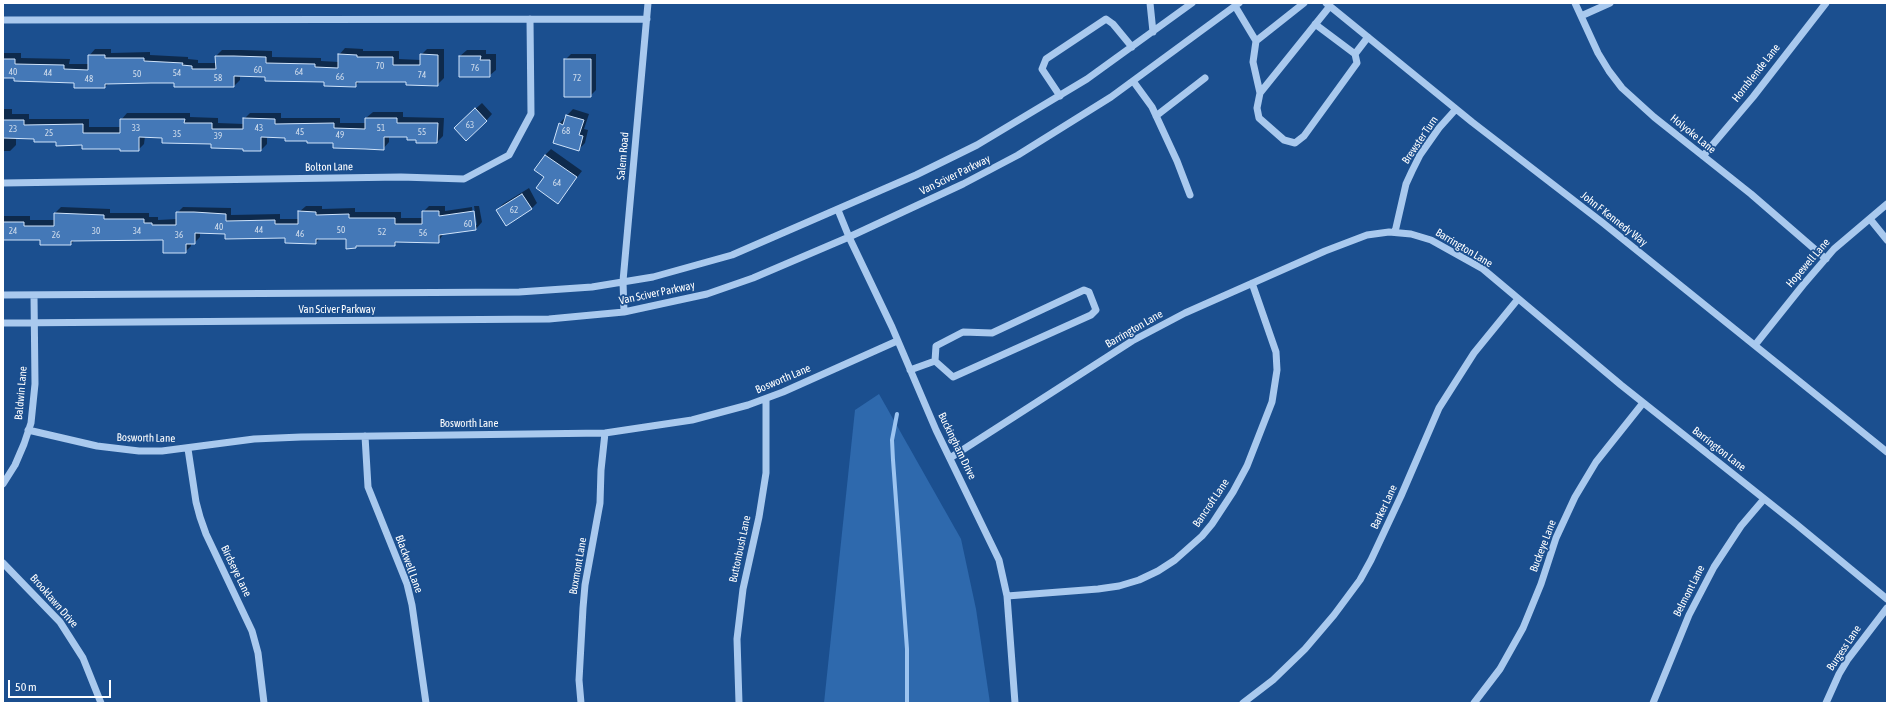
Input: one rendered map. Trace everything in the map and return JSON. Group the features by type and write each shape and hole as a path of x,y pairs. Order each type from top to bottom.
{"street":[{"name":"Salem Road","path":"624,312 623,281 648,3"},
{"path":"1150,3 1153,32"},
{"name":"Van Sciver Parkway","path":"3,295 519,292 592,287 653,277 732,255 916,175 977,145 1060,96 1132,47 1192,3"},
{"path":"1256,41 1304,3"},
{"name":"Holyoke Lane","path":"1575,3 1598,53 1622,88 1654,117 1751,194 1826,259"},
{"path":"1581,16 1610,3"},
{"name":"Hornblende Lane","path":"1703,156 1753,97 1826,3"},
{"path":"1237,5 1256,41 1253,62 1260,93 1257,108 1259,118 1284,140 1295,143 1304,136 1357,63 1355,54 1315,24"},
{"name":"Van Sciver Parkway","path":"3,323 515,320 588,317 624,312 707,294 753,278 849,237 963,184 1018,155 1074,121 1133,82 1237,5"},
{"path":"1260,93 1315,24 1328,5"},
{"name":"John F Kennedy Way","path":"1328,5 1456,109 1755,345 1887,452"},
{"path":"3,20 647,19"},
{"path":"1060,96 1042,69 1046,59 1106,19 1113,24 1132,47"},
{"name":"Bolton Lane","path":"3,183 393,177 464,179 509,155 531,114 530,20"},
{"path":"1355,54 1368,37"},
{"path":"1156,116 1205,78"},
{"path":"1133,82 1152,107 1177,161 1190,195"},
{"name":"Brewster Turn","path":"1395,232 1406,184 1412,171 1420,155 1439,128 1456,109"},
{"name":"Hopewell Lane","path":"1755,345 1826,259 1852,232 1887,204"},
{"name":"Buckingham Drive","path":"838,210 950,458 999,560 1007,596 1015,703"},
{"path":"1870,219 1887,240"},
{"name":"Barrington Lane","path":"950,458 1150,331 1185,313 1325,251 1367,235 1395,232 1411,234 1431,240 1483,269 1518,300 1643,403 1887,599"},
{"name":"Bancroft Lane","path":"1007,596 1098,589 1119,586 1139,580 1158,571 1175,560 1202,536 1212,524 1233,492 1247,466 1272,402 1277,370 1276,352 1252,283"},
{"path":"1084,290 1089,292 1096,310 1091,315 953,377 935,361 936,346 963,332 992,333 1084,290"},
{"name":"Baldwin Lane","path":"3,484 15,465 24,444 34,402 34,295"},
{"name":"Barker Lane","path":"1243,703 1273,680 1305,649 1334,615 1360,580 1401,496 1439,408 1474,353 1518,300"},
{"name":"Bosworth Lane","path":"28,430 97,446 118,449 162,451 188,449 254,439 605,433 692,420 766,399 897,341"},
{"path":"910,370 935,361"},
{"name":"Buttonbush Lane","path":"739,703 737,639 743,589 759,517 766,473 766,399"},
{"name":"Buckeye Lane","path":"1474,703 1500,669 1522,628 1541,584 1556,538 1579,491 1596,462 1643,403"},
{"name":"Buxmont Lane","path":"582,703 579,680 583,608 585,585 600,503 601,470 605,433"},
{"name":"Blackwell Lane","path":"365,436 368,487 398,562 412,605 426,703"},
{"name":"Birdseye Lane","path":"188,449 196,502 200,517 206,534 252,632 258,653 264,703"},
{"name":"Belmont Lane","path":"1652,703 1689,615 1714,567 1741,526 1764,499"},
{"name":"Brooklawn Drive","path":"3,563 60,622 83,658 101,703"},
{"name":"Burgess Lane","path":"1826,703 1838,674 1887,608"}],"shaded area":[{"path":"879,394 961,539 976,609 990,703 824,703 855,410"}],"building":[{"path":"338,54 357,55 357,57 393,57 393,65 420,65 420,54 438,55 438,86 406,85 406,82 356,82 356,87 324,86 324,82 265,81 265,77 234,76 234,87 174,87 174,83 151,83 105,84 105,88 74,88 74,83 14,81 14,78 3,78 3,59 15,59 15,64 64,65 64,69 88,70 88,55 105,55 105,58 144,58 144,61 183,63 182,65 192,66 192,69 216,69 215,56 234,56 266,57 266,63 315,64 315,67 338,68"},
{"path":"459,56 481,56 480,60 490,60 490,77 459,77"},
{"path":"564,59 591,59 591,97 564,97"},
{"path":"475,108 487,121 466,141 454,128"},
{"path":"566,115 584,120 579,135 583,136 579,151 553,143 559,123 563,125"},
{"path":"243,118 275,119 275,124 334,123 334,128 365,129 365,118 397,118 397,123 438,123 437,143 416,143 416,140 407,140 407,137 384,137 384,150 333,148 333,143 307,143 307,141 285,141 285,138 261,137 261,151 243,151 243,149 211,148 211,144 162,143 162,138 139,137 139,151 120,151 120,149 82,149 82,145 56,146 56,142 34,142 34,139 3,138 3,120 24,120 24,125 83,124 83,133 120,133 120,119 185,119 184,123 212,123 212,129 243,129"},
{"path":"545,155 577,177 558,204 536,188 544,177 534,170"},
{"path":"522,194 532,209 506,226 496,210"},
{"path":"298,211 316,212 316,215 349,214 349,218 395,218 395,224 422,224 422,211 439,211 439,216 474,211 476,230 439,235 439,243 395,242 395,246 356,246 356,248 346,249 346,239 316,239 316,244 285,243 285,238 225,239 225,234 195,233 195,244 186,244 186,253 163,253 163,240 71,241 71,245 40,245 40,240 3,240 3,222 24,222 24,226 54,226 54,213 104,215 104,219 144,219 144,223 152,223 152,225 176,225 176,212 226,214 226,221 275,220 275,224 298,224"}],"waterway":[{"path":"897,414 892,440 907,649 907,703"}]}
